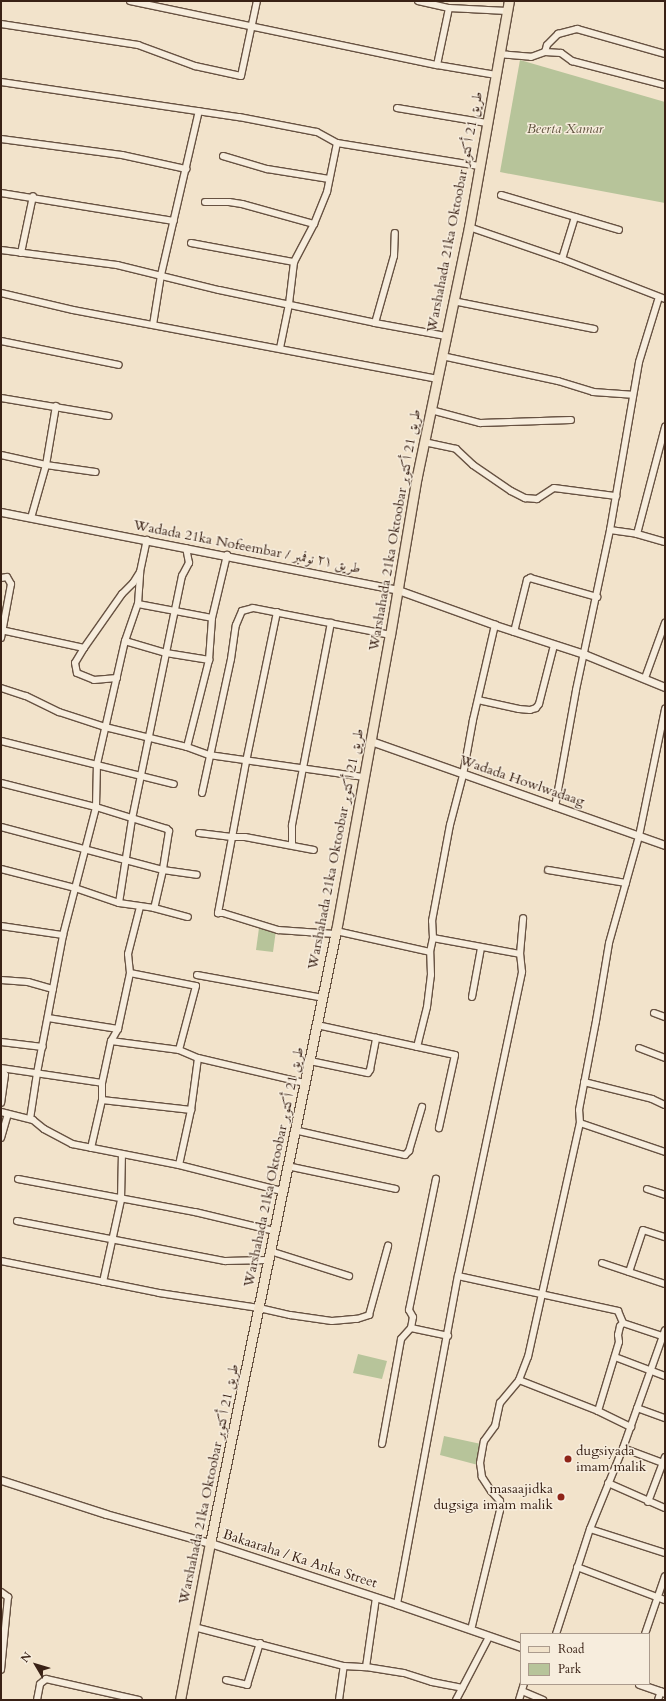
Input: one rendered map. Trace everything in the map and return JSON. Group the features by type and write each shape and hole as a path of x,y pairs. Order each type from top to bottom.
{"main road":[{"name":"Warshahada 21ka Oktoobar طريق 21 أكتوبر","path":"180,1700 210,1543 294,1130 310,1061 335,933 424,442 468,227 509,1"}],"street":[{"path":"130,1 437,66 496,75"},
{"path":"1,24 138,45 195,66 242,76 257,1"},
{"path":"418,1 449,8 507,11"},
{"path":"437,66 449,8"},
{"path":"545,52 547,45 558,34 577,29 665,54"},
{"path":"500,54 531,57 545,52 561,53 572,61 665,85"},
{"path":"1,82 199,111 317,132 337,142 479,166"},
{"path":"397,108 487,123"},
{"path":"153,325 161,275 199,111"},
{"path":"1,139 122,155 186,169"},
{"path":"280,348 289,304 294,262 314,224 327,192 328,180 337,142"},
{"path":"224,156 267,169 328,180"},
{"path":"1,193 33,196 174,221"},
{"path":"501,194 619,230"},
{"path":"21,253 33,196"},
{"path":"205,202 229,202 242,204 314,224"},
{"path":"562,259 575,217"},
{"path":"468,227 562,259 662,298 639,362 632,395 610,530 584,654 556,807"},
{"path":"375,323 394,256 395,233"},
{"path":"191,243 294,262"},
{"path":"1,250 117,265 219,290 375,323 446,336"},
{"path":"1,293 73,310 280,348 437,379"},
{"path":"453,301 594,329"},
{"path":"1,341 118,365"},
{"path":"442,356 558,381 593,392 632,395"},
{"path":"1,398 109,416"},
{"path":"31,518 46,465 56,406"},
{"path":"431,410 480,423 571,420"},
{"path":"637,534 665,427"},
{"path":"424,442 456,449 473,465 511,491 525,498 537,499 554,488 616,496"},
{"path":"1,455 46,465 96,472"},
{"name":"Wadada 21ka Nofeembar / طريق ٢١ نوفمبر","path":"1,512 228,555 398,590 514,632 584,654 665,687"},
{"path":"610,530 637,534 665,542"},
{"path":"30,1119 37,1073 63,935 96,807 97,764 125,641 138,604 140,572 147,540"},
{"path":"119,903 125,859 140,776 182,576 189,563 186,548"},
{"path":"187,747 208,660 212,618 228,555"},
{"path":"117,678 94,680 77,673 75,663 84,648 140,572"},
{"path":"1,578 7,577 11,584 1,638"},
{"path":"514,632 526,585 530,578 597,597"},
{"path":"138,604 212,618"},
{"path":"202,793 238,616 242,611 253,608 390,635"},
{"path":"277,612 246,762 218,913 223,913 278,930 335,933 430,952"},
{"path":"292,845 292,824 331,623"},
{"path":"645,678 665,623"},
{"path":"417,1047 427,1007 431,975 430,952 433,938 432,922 450,825 463,774 495,625"},
{"path":"2,630 84,648"},
{"path":"125,641 166,653 208,660"},
{"path":"478,700 519,709 530,710 536,708 539,704 554,645"},
{"path":"1,688 26,696 59,712 105,727 187,747 209,755 246,762 304,767 364,777"},
{"path":"471,1630 500,1510 500,1501 482,1477 480,1463 484,1441 495,1426 500,1403 519,1380 528,1357 580,1123 579,1110 609,943 639,836 665,709"},
{"path":"1,741 174,784"},
{"name":"Wadada Howlwadaag","path":"371,741 665,845"},
{"path":"1,783 96,807 165,828 169,831 163,870 154,908"},
{"path":"1,827 163,870 197,875"},
{"path":"199,833 245,837 314,850"},
{"path":"1,869 75,888 119,903 154,908 188,917"},
{"path":"548,870 626,883"},
{"path":"91,1148 102,1100 102,1083 111,1040 118,1029 130,973 128,954 140,907"},
{"path":"397,1604 458,1276 522,972 520,954 523,918"},
{"path":"1,926 63,935"},
{"path":"433,938 520,954"},
{"path":"472,997 481,948"},
{"path":"130,973 196,986 179,1050"},
{"path":"197,975 322,998"},
{"path":"1,980 33,983 53,989"},
{"path":"654,1013 665,1017"},
{"path":"48,1018 118,1029"},
{"path":"317,1025 455,1055 439,1128"},
{"path":"310,1061 368,1072 370,1070 376,1038"},
{"path":"111,1040 179,1050 198,1058 305,1083"},
{"path":"1,1042 43,1047"},
{"path":"639,1048 665,1058"},
{"path":"179,1165 191,1110 198,1058"},
{"path":"1,1069 102,1083"},
{"path":"1,1069 5,1075 1,1103"},
{"path":"584,1082 652,1099 665,1105"},
{"path":"102,1100 191,1110"},
{"path":"294,1130 405,1155 409,1151 422,1107"},
{"path":"1,1112 30,1119 72,1144 179,1165 282,1191"},
{"path":"1,1138 8,1114"},
{"path":"580,1123 665,1152"},
{"path":"103,1282 114,1240 121,1200 122,1154"},
{"path":"287,1166 396,1189"},
{"path":"18,1179 121,1200 195,1212 274,1231"},
{"path":"382,1444 401,1339 411,1328 413,1317 409,1310 436,1179"},
{"path":"647,1189 665,1195"},
{"path":"17,1221 225,1261 269,1256 349,1276"},
{"path":"629,1272 643,1230 665,1237"},
{"path":"1,1261 159,1293 332,1321 357,1319 369,1315 388,1246"},
{"path":"602,1263 665,1284"},
{"path":"458,1276 543,1293 618,1311 623,1323"},
{"path":"556,1633 590,1529 631,1427 664,1334 623,1323"},
{"path":"598,1411 619,1342 619,1330 623,1323"},
{"path":"411,1328 448,1336"},
{"path":"615,1357 650,1372 665,1376"},
{"path":"519,1380 598,1411 631,1427"},
{"path":"637,1408 665,1418"},
{"path":"623,1448 664,1460 648,1502"},
{"name":"Bakaaraha / Ka Anka Street","path":"1,1480 106,1514 210,1543 397,1604 520,1647"},
{"path":"608,1483 648,1502 665,1508"},
{"path":"590,1529 665,1553"},
{"path":"577,1567 665,1600"},
{"path":"645,1633 665,1576"},
{"path":"1,1592 8,1597 2,1635 1,1670"},
{"path":"366,1667 376,1598"},
{"path":"194,1627 344,1666 366,1667 404,1673 432,1682 462,1688"},
{"path":"456,1700 489,1637"},
{"path":"226,1680 247,1685 260,1643"},
{"path":"339,1700 344,1666"},
{"path":"37,1700 40,1684 46,1679 139,1700"},
{"path":"519,1700 524,1685"},
{"path":"642,1685 663,1692 658,1700"},
{"path":"522,1691 543,1700"}],"green space":[{"name":"Beerta Xamar","path":"520,60 665,102 665,203 500,172"},
{"path":"259,928 276,930 273,952 256,950"},
{"path":"358,1354 387,1361 382,1379 353,1373"},
{"path":"444,1436 481,1444 478,1465 440,1455"}],"place":[{"name":"dugsiyada imam malik","path":"568,1459"},
{"name":"masaajidka dugsiga imam malik","path":"561,1497"}]}
